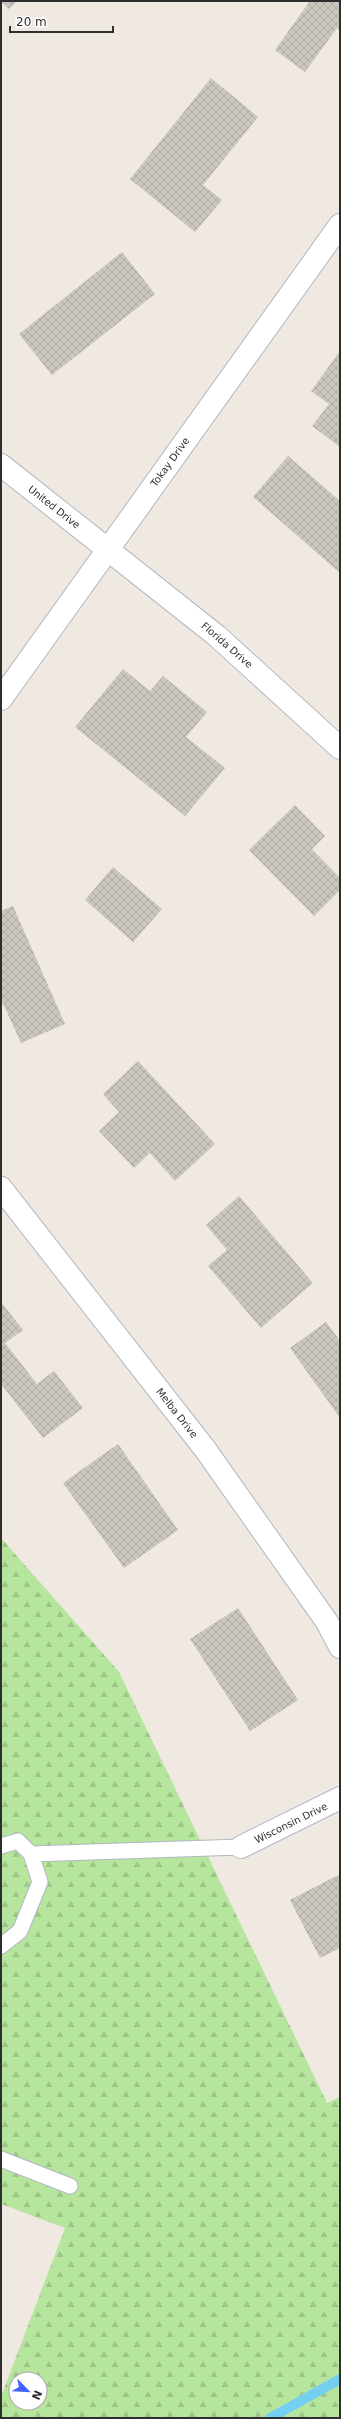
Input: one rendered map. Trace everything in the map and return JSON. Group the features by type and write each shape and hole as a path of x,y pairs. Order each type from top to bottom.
{"street":[{"name":"Tokay Drive","path":"1,698 340,225"},
{"name":"United Drive","path":"1,465 108,549"},
{"name":"Florida Drive","path":"108,549 217,636 340,748"},
{"name":"Melba Drive","path":"1,1188 205,1449 327,1622 340,1647"},
{"name":"Wisconsin Drive","path":"241,1847 340,1798"}],"lane":[{"path":"1,1846 18,1841 30,1854 40,1882 20,1931 1,1946"},
{"path":"30,1854 241,1847"},
{"path":"1,2159 70,2186"}],"green space":[{"path":"1,1538 119,1672 327,2103 340,2097 340,2418 1,2418 1,2397 8,2379 8,2411 48,2411 48,2371 11,2371 65,2228 1,2204"}],"building":[{"path":"1,1 17,1 9,9"},
{"path":"310,1 340,1 340,31 337,28 305,72 275,50"},
{"path":"211,78 258,117 203,185 222,200 195,232 130,179"},
{"path":"122,252 155,294 52,375 19,334"},
{"path":"340,351 340,447 312,426 329,404 311,391"},
{"path":"288,456 340,501 340,573 253,497"},
{"path":"123,669 150,691 163,676 207,712 186,737 225,768 185,816 75,727"},
{"path":"295,805 325,836 312,849 340,878 340,890 314,916 249,850"},
{"path":"113,867 162,909 133,942 85,900"},
{"path":"13,906 65,1024 21,1043 1,999 1,911"},
{"path":"138,1061 215,1144 175,1181 150,1153 134,1168 99,1131 119,1112 103,1094"},
{"path":"239,1196 313,1283 261,1328 208,1266 227,1250 206,1225"},
{"path":"1,1302 23,1330 5,1343 37,1384 54,1371 83,1408 43,1438 1,1384"},
{"path":"326,1322 340,1341 340,1418 290,1348"},
{"path":"118,1444 178,1530 124,1568 63,1483"},
{"path":"238,1608 298,1700 250,1731 190,1639"},
{"path":"340,1874 340,1948 320,1958 290,1900"}],"waterway":[{"path":"270,2418 340,2379"}]}
